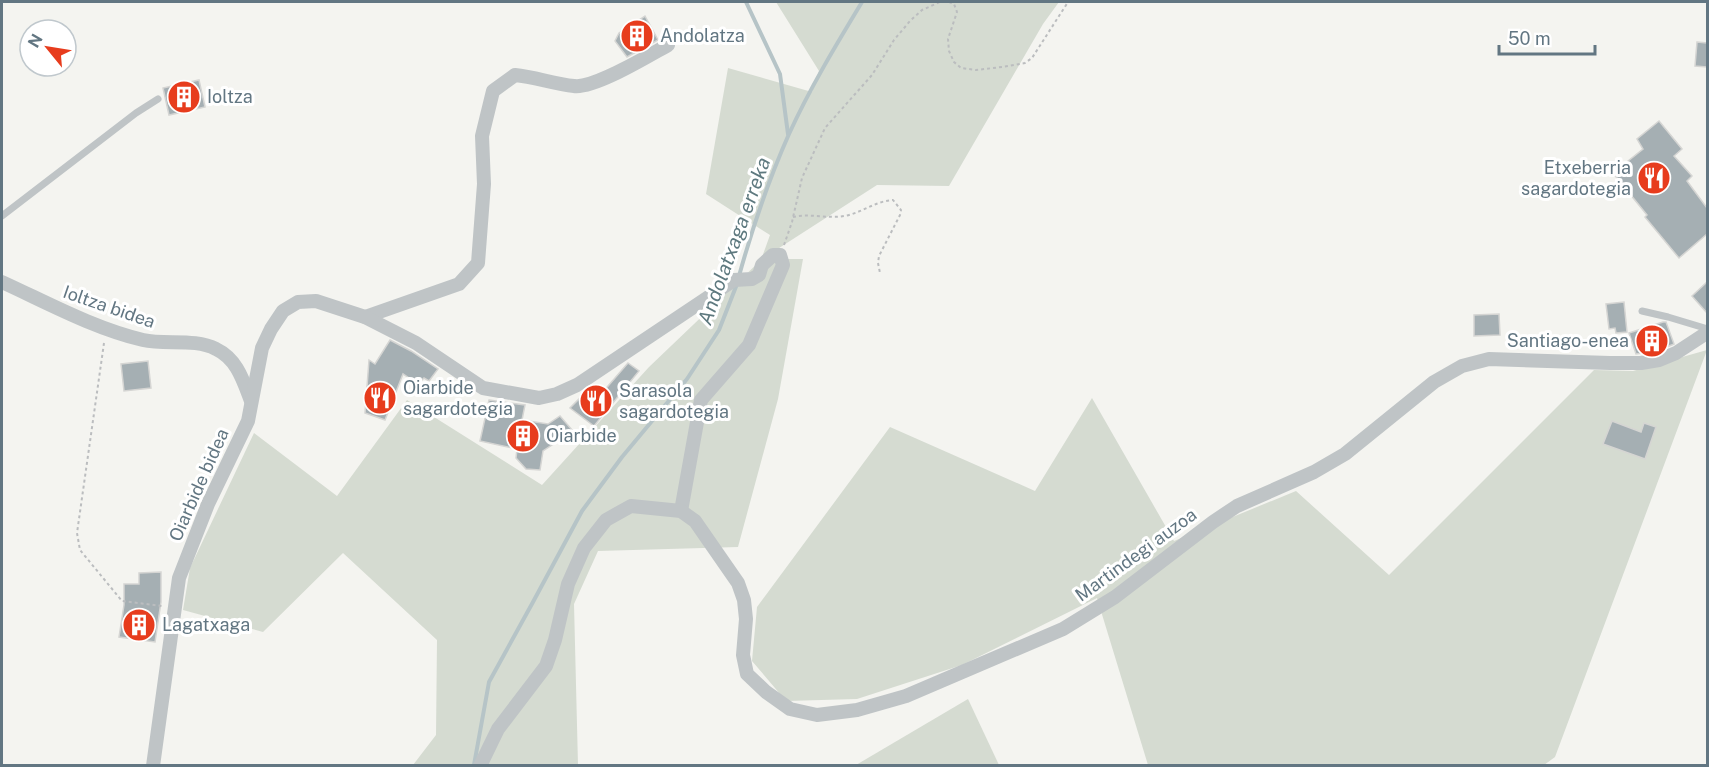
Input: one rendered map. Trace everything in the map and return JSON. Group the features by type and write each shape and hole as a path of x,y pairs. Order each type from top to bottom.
{"street":[{"path":"365,318 459,284 478,263 484,184 482,136 493,91 514,75 577,87 608,77 668,45"},
{"name":"Oiarbide bidea","path":"153,765 179,578 208,504 248,421 262,348 271,328 283,311 298,302 316,301 365,318 416,343 483,388 539,398 557,394 577,385 740,279 752,279 759,275 762,265 772,255 780,255"},
{"path":"480,765 498,729 546,666 575,564 584,548 606,520 631,506 681,511 701,400 749,345 783,265 780,255"},
{"name":"Ioltza bidea","path":"2,282 54,308 106,328 161,343 208,345 219,350 239,369 251,401"},
{"name":"Martindegi auzoa","path":"681,511 695,521 738,584 744,600 746,619 743,655 747,674 766,692 790,709 817,715 857,710 906,696 1063,629 1114,597 1237,506 1314,472 1345,454 1434,382 1461,366 1489,359 1641,363 1659,360 1676,353 1707,331"}],"lane":[{"path":"2,216 136,113 158,99"},
{"name":"Martindegi auzoa","path":"1642,311 1668,316 1707,331"}],"path":[{"path":"780,255 793,217 802,178 825,128 872,75 894,40 910,21 922,10 940,2"},
{"path":"949,2 954,4 957,12 948,39 949,51 954,62 961,68 976,70 1024,63 1032,58 1068,2"},
{"path":"793,217 802,215 844,216 883,200 893,200 901,210 879,256 880,273"},
{"path":"106,328 76,533 81,550 122,601 174,608"}],"shaded area":[{"path":"776,2 1059,2 1043,24 949,186 877,185 762,259 803,259 778,399 738,547 598,551 574,604 578,765 413,765 436,735 437,640 343,553 263,632 183,610 190,568 254,433 337,496 407,400 542,485 649,367 761,260 770,235 706,194 728,68 812,92 819,71"},
{"path":"1707,350 1555,757 1544,765 1148,765 1097,598 962,665 857,699 786,701 752,661 757,607 890,427 1035,491 1092,398 1174,541 1296,491 1389,575 1594,370 1633,371"},
{"path":"968,699 999,765 856,765"}],"building":[{"name":"Andolatza","path":"645,16 658,40 627,57 615,41 619,33"},
{"path":"1697,42 1707,43 1707,67 1695,66"},
{"name":"Ioltza","path":"199,80 205,107 169,115 163,88"},
{"name":"Etxeberria sagardotegia","path":"1659,121 1682,149 1674,156 1692,176 1687,181 1707,208 1707,234 1679,258 1613,173 1643,149 1637,139"},
{"path":"1707,282 1707,313 1692,296"},
{"path":"1624,302 1627,332 1616,333 1615,328 1609,329 1606,304"},
{"name":"Santiago-enea","path":"1499,314 1500,335 1474,336 1474,315"},
{"name":"Santiago-enea","path":"1666,322 1674,344 1657,351 1636,354 1629,333"},
{"path":"390,340 438,369 429,381 424,378 418,384 403,374 385,420 365,413 369,360 375,364"},
{"path":"148,361 151,388 124,391 121,364"},
{"name":"Sarasola sagardotegia","path":"628,363 639,371 594,426 570,408 592,386 602,393"},
{"name":"Oiarbide","path":"489,400 525,405 522,420 548,424 560,416 573,431 543,451 540,470 526,469 516,458 517,449 480,441"},
{"path":"1612,421 1641,432 1644,423 1656,427 1645,459 1603,444"},
{"path":"161,572 161,602 155,642 119,637 124,605 124,584 139,584 139,573"}],"waterway":[{"path":"746,2 780,74 788,134"},
{"name":"Andolatxaga erreka","path":"739,276 761,204 789,134 814,83 862,2"},
{"name":"Andolatxaga erreka","path":"474,765 489,682 582,511 622,457 687,379 719,330 737,284"}],"place":[{"name":"Andolatza","path":"637,36"},
{"name":"Ioltza","path":"184,97"},
{"name":"Etxeberria sagardotegia","path":"1654,178"},
{"name":"Santiago-enea","path":"1652,341"},
{"name":"Oiarbide sagardotegia","path":"380,398"},
{"name":"Sarasola sagardotegia","path":"596,401"},
{"name":"Oiarbide","path":"523,436"},
{"name":"Lagatxaga","path":"139,625"}]}
